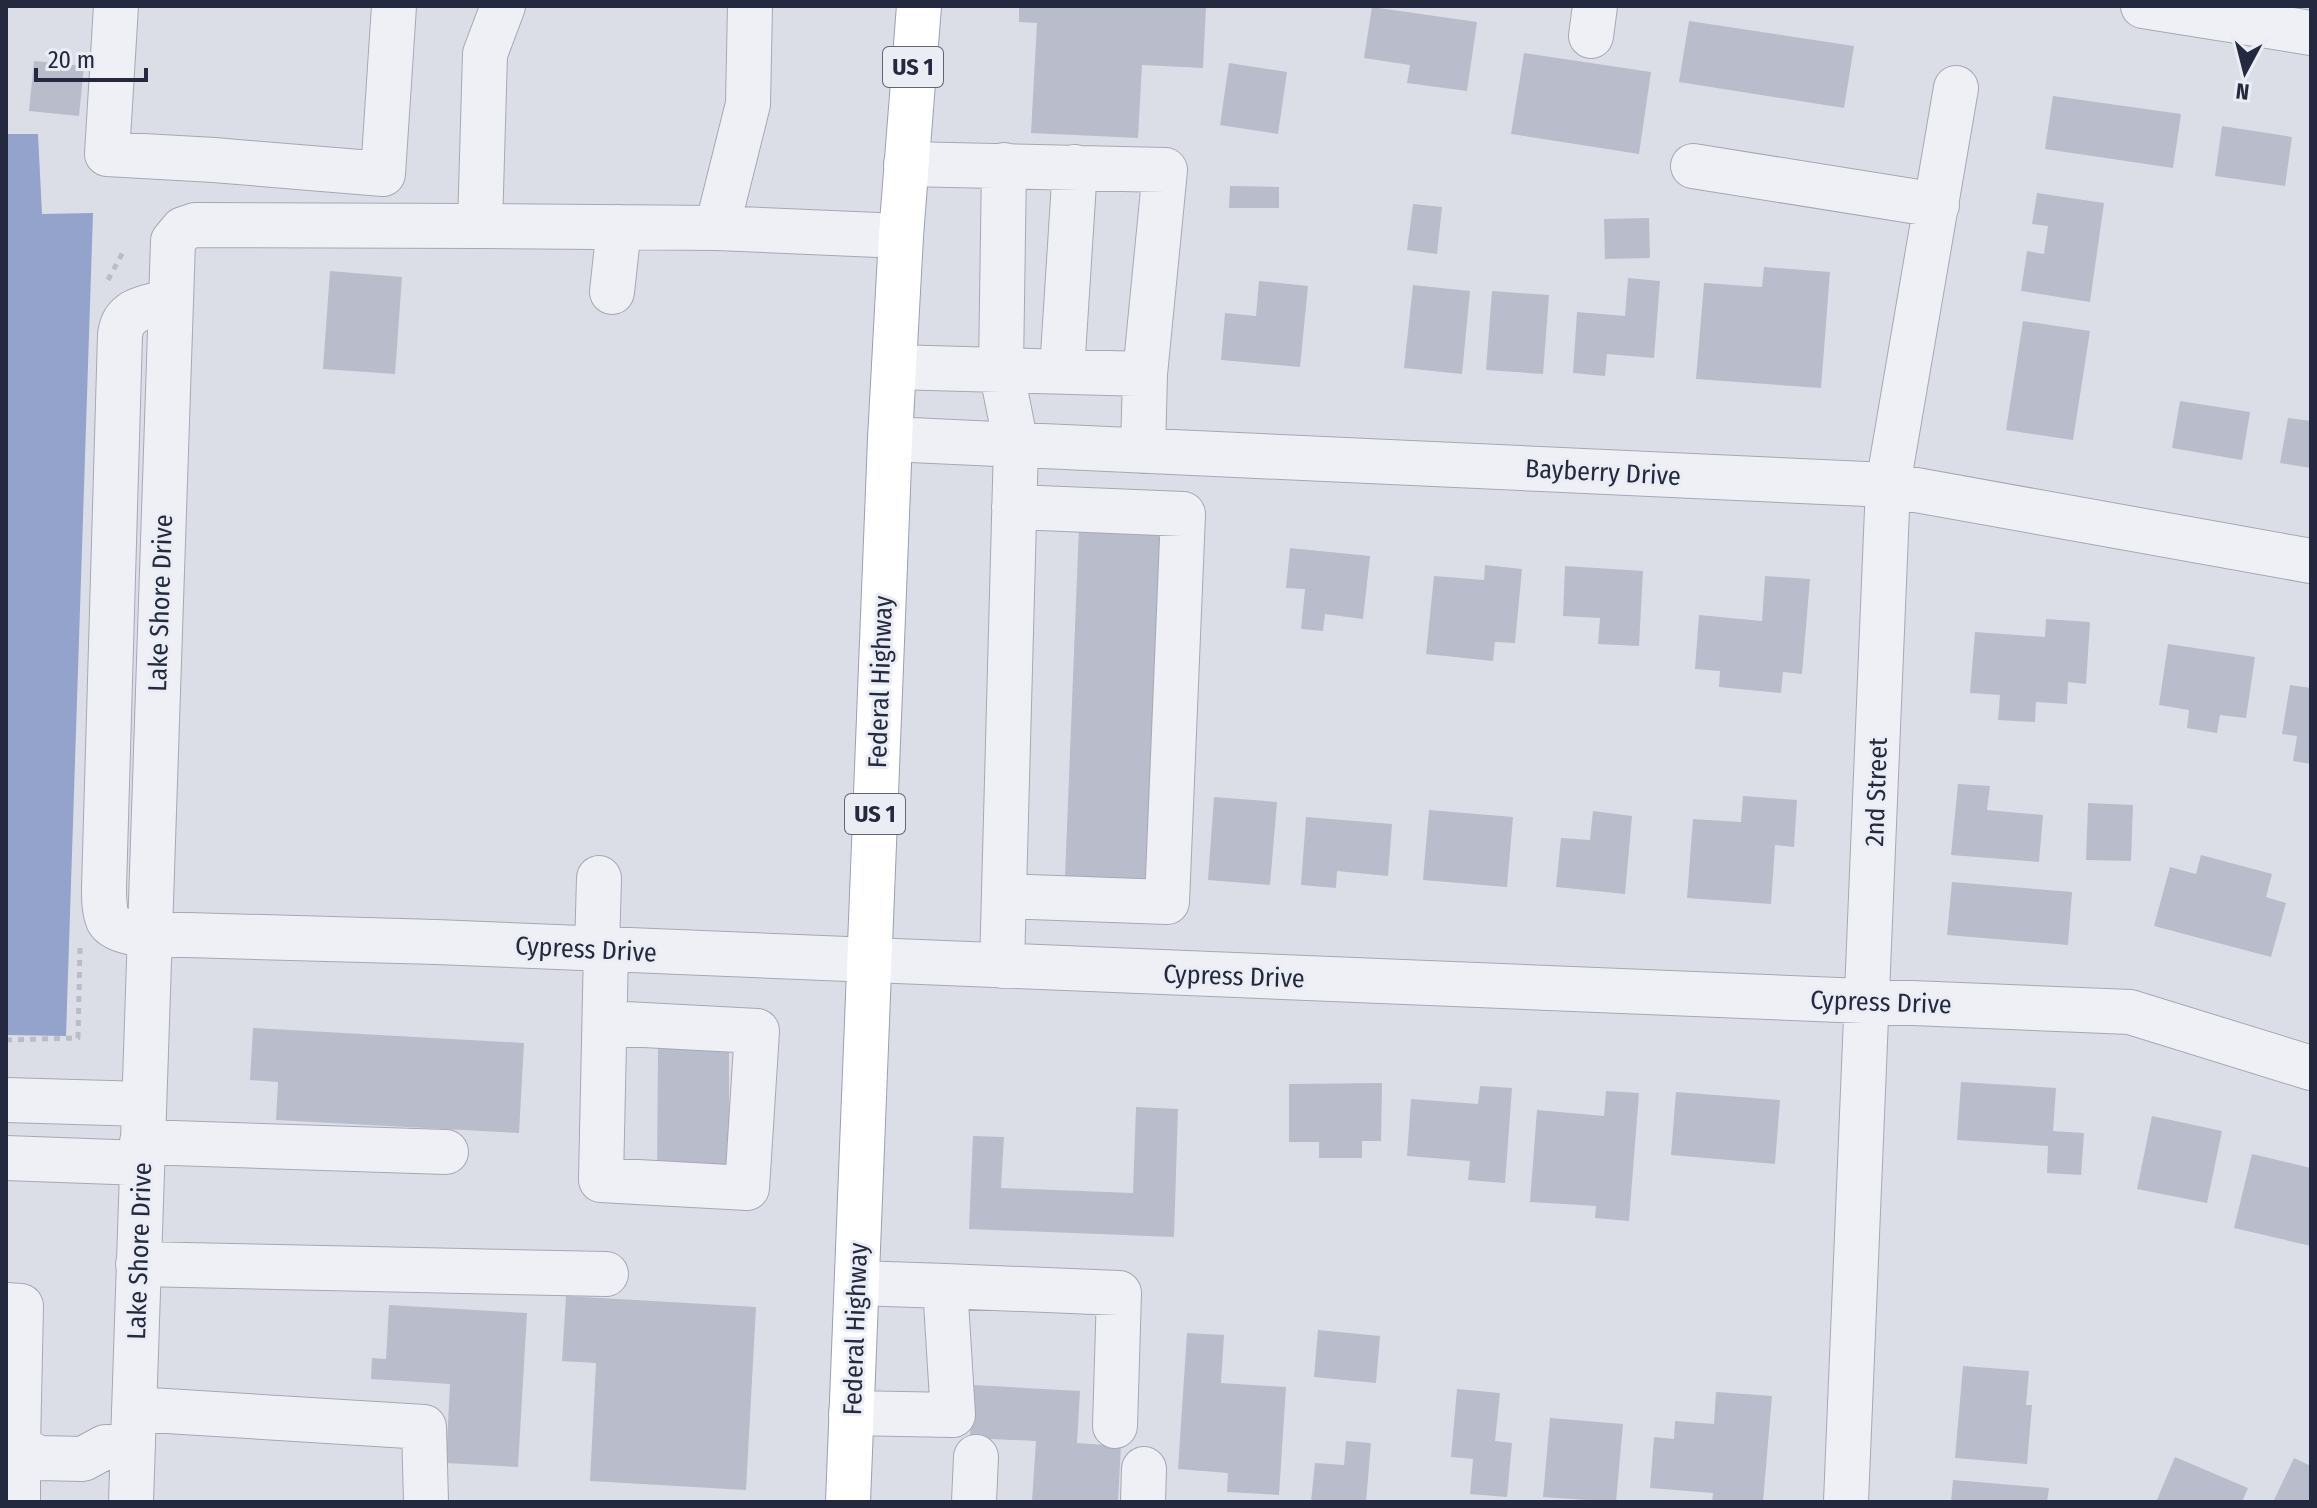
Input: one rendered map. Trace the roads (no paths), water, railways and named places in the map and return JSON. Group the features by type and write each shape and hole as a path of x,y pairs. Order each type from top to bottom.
{"main road":[{"name":"Federal Highway","path":"848,1502 890,439 901,236 919,6"}],"street":[{"path":"116,6 107,154 383,174 394,6"},
{"path":"503,6 485,54 480,226 717,228 901,236"},
{"path":"717,228 748,104 750,6"},
{"path":"2143,6 2311,33"},
{"name":"2nd Street","path":"1846,1502 1888,485 1956,88"},
{"path":"906,164 1165,170 1145,374 1143,451"},
{"path":"1002,966 1016,445 1001,369 1004,165"},
{"path":"1693,166 1937,205"},
{"path":"1062,371 1075,167"},
{"name":"Lake Shore Drive","path":"131,1502 124,1434 138,1264 173,241 183,229 195,225 480,226"},
{"path":"612,292 619,227"},
{"path":"894,367 1145,374"},
{"name":"Bayberry Drive","path":"890,439 1888,485 2311,561"},
{"path":"1168,973 1167,902 1186,453"},
{"path":"1014,507 1183,514"},
{"path":"599,878 606,1023 601,1180 747,1188 757,1031 606,1023"},
{"path":"1004,896 1167,902"},
{"name":"Cypress Drive","path":"149,934 602,949 2130,1012 2311,1068"},
{"path":"6,1100 143,1137"},
{"path":"6,1158 143,1137 446,1152"},
{"path":"138,1264 606,1274"},
{"path":"857,1283 1119,1293 1115,1426"},
{"path":"851,1413 953,1415 945,1286"},
{"path":"6,1305 21,1306 12,1447 18,1502"},
{"path":"12,1447 39,1458 83,1459 124,1434 424,1427 426,1502"},
{"path":"974,1502 976,1457"}],"water":[{"path":"6,134 38,134 42,214 93,213 66,1036 6,1035"}]}
